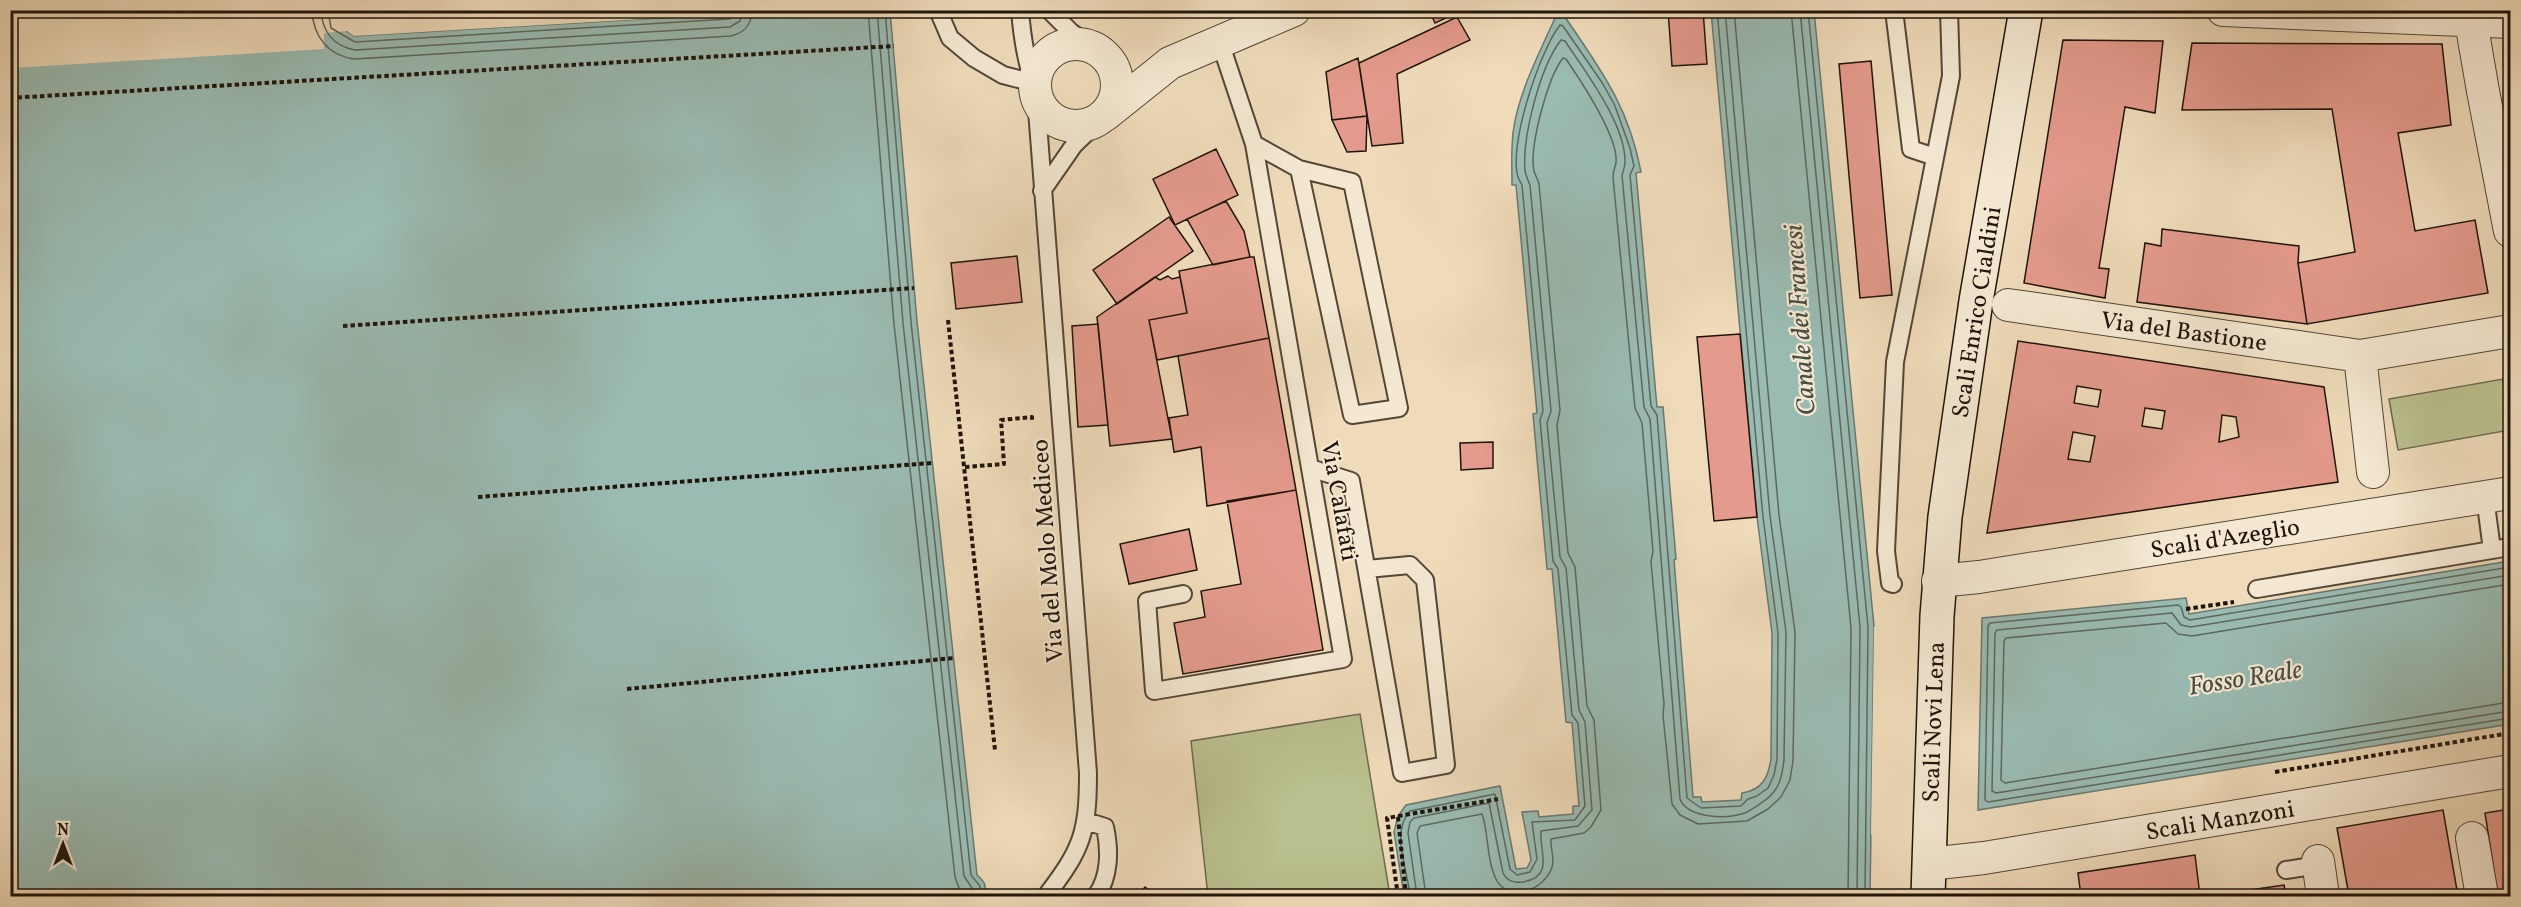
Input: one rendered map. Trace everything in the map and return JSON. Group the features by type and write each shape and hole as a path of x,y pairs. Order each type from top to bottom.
{"main road":[{"name":"Scali Enrico Cialdini","path":"1936,615 1944,517 1974,312 2026,10"},
{"name":"Scali Novi Lena","path":"1928,897 1936,615"}],"street":[{"path":"1170,63 1101,54 1081,44 1067,45 1054,50 1041,64 1035,90 1042,109 1051,119 1063,125 1077,127 1090,124 1102,118 1170,63 1294,10"},
{"path":"2223,10 2475,13 2511,22"},
{"path":"2475,13 2482,91 2511,231"},
{"path":"1101,54 1115,72 1118,85 1110,108 1102,118"},
{"name":"Via del Bastione","path":"2008,306 2132,313 2360,356 2511,331"},
{"path":"2360,356 2373,472"},
{"name":"Scali d'Azeglio","path":"1938,581 1979,577 2498,495"},
{"name":"Scali Manzoni","path":"1929,864 1984,858 2511,771"},
{"path":"2472,838 2482,897"},
{"path":"2318,863 2324,897"}],"lane":[{"path":"938,10 950,38 974,58 1035,90"},
{"name":"Via del Molo Mediceo","path":"1020,10 1026,62 1035,90 1088,773 1086,821 1082,841 1071,864 1046,897"},
{"path":"1049,10 1071,32 1101,54"},
{"path":"1894,10 1911,149 1935,157"},
{"path":"1893,584 1890,583 1886,551 1895,362 1951,76 1949,10"},
{"name":"Via Calafati","path":"1183,594 1147,602 1154,691 1343,659 1254,144 1220,42"},
{"path":"1042,191 1074,145 1102,118"},
{"path":"1254,144 1299,169 1352,182 1399,408 1352,415 1299,169"},
{"path":"1310,468 1351,481 1366,569 1402,773 1446,765 1425,580 1410,566 1366,569"},
{"path":"2492,550 2498,495"},
{"path":"2257,589 2511,547"},
{"path":"1086,821 1105,827 1110,847 1103,886 1096,897"},
{"path":"2286,870 2318,863"}],"path":[{"path":"10,98 894,46"},
{"path":"343,326 914,288"},
{"path":"948,320 994,750"},
{"path":"965,467 1004,464 1001,420 1032,417 1032,427"},
{"path":"478,496 932,463"},
{"path":"627,689 954,658"},
{"path":"1398,897 1386,818 1498,799"},
{"path":"1398,816 1406,897"}],"green space":[{"path":"2503,379 2510,430 2398,450 2389,399"},
{"path":"1360,714 1390,896 1208,896 1191,741"}],"water":[{"path":"10,11 334,11 336,24 354,36 777,11 890,11 917,321 977,875 985,884 984,896 11,896"},
{"name":"Canale dei Francesi","path":"1711,11 1814,11 1874,626 1870,896 1404,896 1394,832 1398,816 1406,805 1500,786 1516,869 1527,868 1531,860 1522,812 1538,811 1539,817 1573,814 1573,806 1579,806 1572,723 1566,722 1552,569 1547,569 1533,414 1537,413 1516,185 1512,185 1513,133 1519,103 1555,18 1565,17 1602,72 1629,128 1641,172 1636,173 1657,407 1663,407 1693,797 1701,797 1702,802 1741,800 1742,793 1759,786 1768,772 1771,759 1772,633 1757,517"},
{"name":"Fosso Reale","path":"2510,561 2510,724 1978,810 1982,618 2186,598 2189,614"}],"pier":[{"path":"337,10 339,22 355,33 728,10 776,11 354,36 347,31 324,33 324,49 11,68 11,16 104,11"},
{"path":"1877,626 1874,834 1871,835 1874,627"}],"building":[{"path":"1429,10 1461,10 1461,11 1435,23"},
{"path":"1668,10 1703,10 1707,64 1672,66"},
{"path":"1457,17 1470,40 1397,74 1403,143 1372,146 1359,63"},
{"path":"2063,40 2163,41 2155,113 2125,107 2099,268 2109,269 2105,298 2024,283"},
{"path":"2192,43 2442,44 2451,125 2398,133 2415,231 2475,220 2488,293 2307,324 2298,263 2355,252 2332,109 2182,110"},
{"path":"1358,58 1367,116 1332,120 1326,72"},
{"path":"1871,61 1892,295 1860,298 1839,64"},
{"path":"1367,116 1366,151 1347,152 1332,120"},
{"path":"1216,149 1238,195 1175,225 1153,179"},
{"path":"1226,201 1244,231 1250,257 1213,265 1187,219"},
{"path":"1169,217 1193,251 1117,304 1093,270"},
{"path":"2162,229 2299,246 2298,263 2307,324 2137,302 2145,243 2161,246"},
{"path":"1017,256 1022,302 956,309 951,263"},
{"path":"1254,257 1269,338 1157,360 1149,320 1187,313 1179,271"},
{"path":"1168,276 1172,279 1180,277 1187,313 1149,320 1172,439 1110,446 1097,317 1155,277 1160,280"},
{"path":"1098,324 1108,425 1078,427 1072,326"},
{"path":"1740,334 1757,517 1714,521 1697,337"},
{"path":"1269,338 1296,490 1207,506 1201,447 1174,452 1169,418 1188,415 1178,356"},
{"path":"2018,341 2324,387 2338,482 1987,533","holes":["2077,386 2101,390 2098,407 2074,403","2145,408 2165,411 2162,429 2142,426","2222,415 2236,417 2239,437 2219,442","2073,432 2095,436 2090,462 2068,459"]},
{"path":"1493,442 1493,468 1461,470 1460,443"},
{"path":"1296,490 1323,650 1183,674 1174,623 1205,617 1201,591 1241,584 1227,501"},
{"path":"1189,529 1197,570 1129,584 1120,544"},
{"path":"2510,809 2510,896 2498,896 2485,813"},
{"path":"2443,810 2458,896 2349,896 2337,828"},
{"path":"2195,855 2200,896 2081,896 2078,873"},
{"path":"2284,885 2286,896 2244,896 2243,891"},
{"path":"1145,887 1158,896 1138,896"}]}
